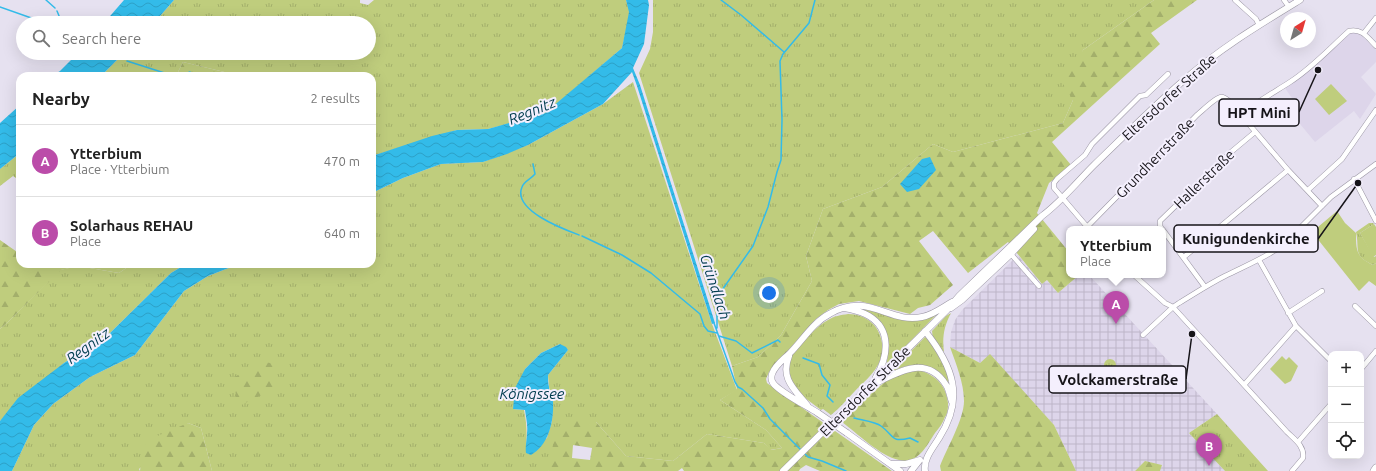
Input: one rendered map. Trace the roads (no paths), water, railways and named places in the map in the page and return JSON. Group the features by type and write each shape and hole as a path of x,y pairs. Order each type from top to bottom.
{"main road":[{"name":"Eltersdorfer Straße","path":"947,310 962,300 1044,218 1094,165 1182,82 1216,54 1300,0"},
{"name":"Eltersdorfer Straße","path":"783,471 947,310 955,300 1009,252"},
{"path":"900,471 847,432 777,387 771,380 773,372 777,365 789,354 804,336 824,317 831,313 853,305 864,305 902,316 914,318 924,317 955,300"},
{"path":"844,308 868,315 881,327 886,351 884,362 871,385"},
{"path":"911,471 922,462 931,450 951,416 953,406 954,394 947,366 939,350 925,331"},
{"path":"789,354 785,368 786,376 796,392 809,407"},
{"path":"871,385 896,372 910,368 920,368 930,371 938,376 946,385 953,406"},
{"path":"891,464 922,462"},
{"path":"919,471 922,462"},
{"path":"922,462 925,471"}],"street":[{"path":"1235,0 1256,19 1259,25"},
{"path":"1284,0 1289,7"},
{"path":"1364,34 1376,18"},
{"path":"1322,206 1288,170 1241,115 1251,106 1291,81 1349,31 1354,30 1364,34 1376,46"},
{"path":"1086,226 1054,188 1054,183 1085,155 1092,144 1140,96 1146,95 1168,74"},
{"name":"Grundherrstraße","path":"1090,226 1197,115 1217,98 1222,97 1227,99 1241,115"},
{"path":"1308,190 1342,159 1376,110"},
{"name":"Hallerstraße","path":"1160,226 1160,221 1231,152 1255,132"},
{"path":"1143,334 1173,307 1205,287 1259,260 1283,245 1322,206 1376,164"},
{"path":"1184,257 1288,170"},
{"path":"1354,180 1358,184 1376,221"},
{"name":"Hallerstraße","path":"1166,234 1205,287"},
{"path":"1009,252 1039,286"},
{"path":"1259,260 1296,326 1328,358"},
{"path":"1137,278 1165,303 1173,307 1287,432 1298,442 1303,450 1303,458 1292,471"},
{"path":"1288,314 1322,291"},
{"path":"1354,306 1376,326"},
{"path":"1244,385 1296,326"},
{"path":"1364,365 1376,351"},
{"path":"1298,442 1328,407"}],"water":[{"path":"124,0 174,0 160,16 110,16"},
{"path":"626,0 648,0 649,5 644,44 633,68 640,85 715,323 712,324 632,72 603,104 528,145 483,162 441,164 403,178 376,191 376,155 432,136 457,130 488,129 545,113 622,48 629,12"},
{"path":"71,60 117,60 105,72 58,72"},
{"path":"16,109 16,156 0,169 0,123"},
{"path":"930,157 936,170 919,189 907,192 900,184 922,159"},
{"path":"179,268 229,268 208,276 184,291 135,355 90,377 53,404 34,425 12,471 0,471 0,421 18,398 64,363 110,333 171,273"},
{"name":"Königssee","path":"560,344 568,350 548,375 549,389 553,402 553,417 546,439 537,451 531,455 526,453 527,427 525,410 513,409 515,388 525,369 541,353"}],"waterway":[{"path":"46,0 55,8"},
{"path":"721,0 784,52"},
{"path":"717,328 717,309 720,293 753,246 768,207 781,160 782,120 780,61 783,54 809,23 815,0"},
{"path":"0,7 26,16"},
{"path":"57,11 59,16"},
{"path":"127,61 161,72"},
{"path":"533,164 535,174 524,183 522,187 521,195 524,203 531,211 551,223 579,235"},
{"path":"582,236 622,255 651,273 700,314 704,326 708,331 717,333"},
{"name":"Gründlach","path":"714,323 738,387 763,408 770,419 801,450"},
{"path":"719,336 736,341 752,353 778,340 780,342"},
{"path":"803,358 819,364 822,375 830,385 827,396 833,402"},
{"path":"854,418 879,425 893,438 899,440 910,438 918,442"},
{"name":"Gründlach","path":"804,453 808,457 846,471"}],"place":[{"name":"HPT Mini","path":"1318,70"},
{"name":"Kunigundenkirche","path":"1358,183"},
{"name":"Ytterbium","path":"1116,324"},
{"name":"Volckamerstraße","path":"1192,334"},
{"name":"Solarhaus REHAU","path":"1209,466"}],"water label":[{"name":"Regnitz","path":"532,111"},
{"name":"Regnitz","path":"88,346"}]}
